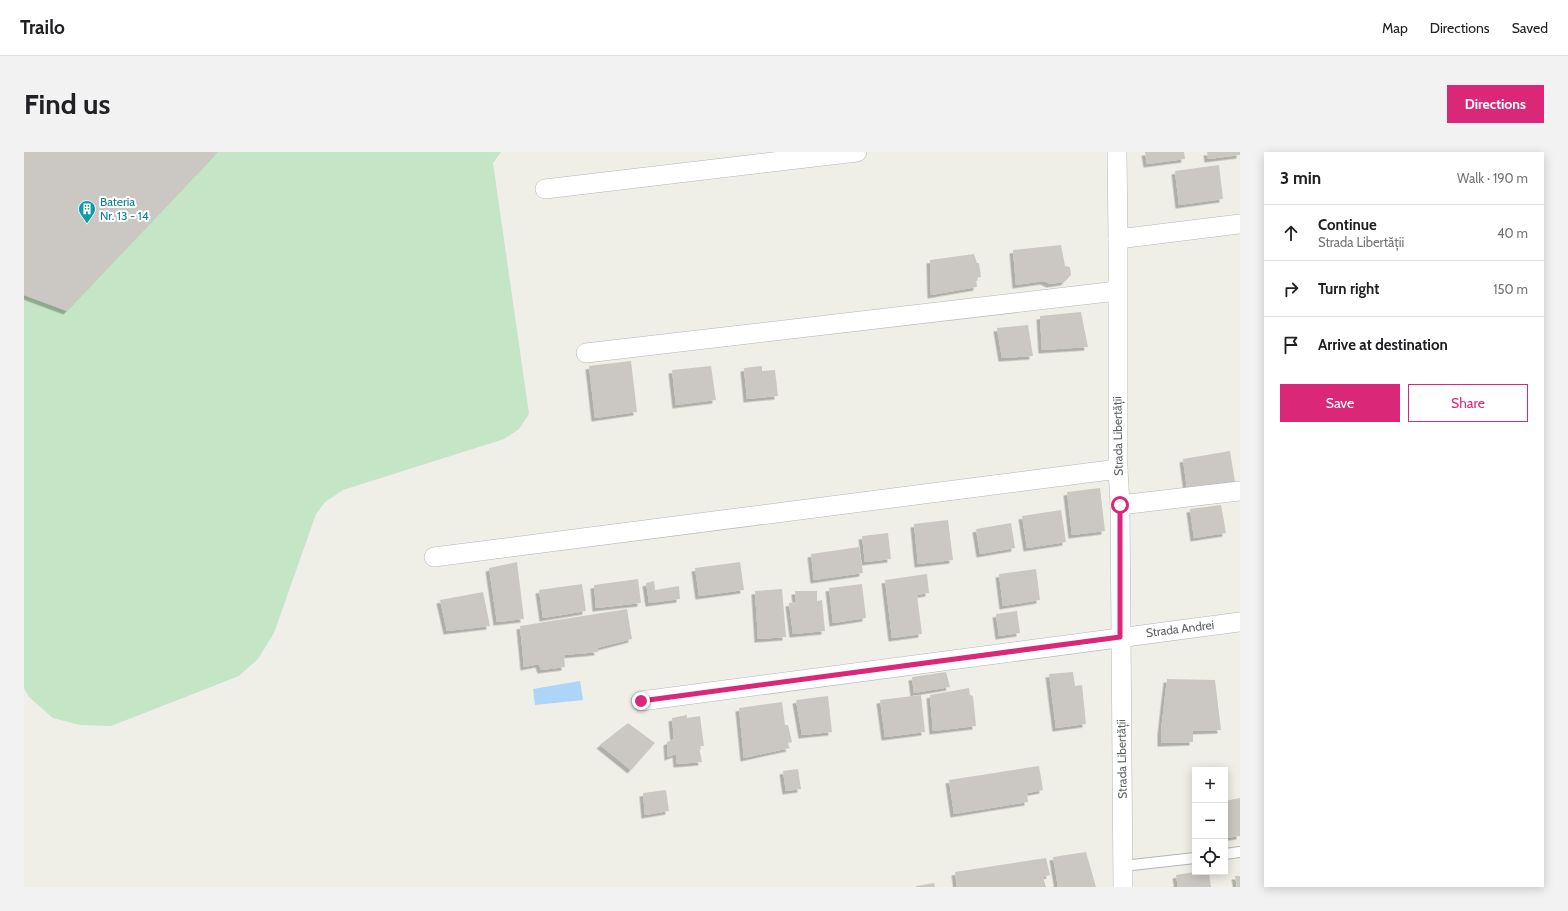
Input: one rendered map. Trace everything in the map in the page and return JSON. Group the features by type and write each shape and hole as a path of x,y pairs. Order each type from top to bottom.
{"street":[{"path":"545,189 857,152"},
{"name":"Strada Libertății","path":"1117,152 1118,469 1120,505 1123,887"},
{"path":"1118,239 1240,224"},
{"path":"586,353 1117,291"},
{"path":"434,557 1118,469"},
{"path":"1120,505 1240,490"},
{"name":"Strada Andrei","path":"641,701 1240,622"}],"lane":[{"path":"1228,854 1240,852"},
{"path":"1123,866 1192,858"}],"green space":[{"path":"24,152 501,152 493,163 529,414 519,429 504,439 343,490 325,502 316,514 274,633 258,659 239,676 111,726 80,725 53,718 29,697 24,688"}],"water":[{"path":"580,681 583,700 535,705 533,689"}],"building":[{"name":"Bateria Nr. 13 - 14","path":"24,152 218,152 67,311 24,295"},
{"path":"1145,152 1184,152 1185,159 1147,164"},
{"path":"1207,152 1240,152 1240,155 1208,159"},
{"path":"1219,165 1223,199 1179,205 1175,171"},
{"path":"1061,245 1065,266 1070,267 1071,275 1064,282 1050,284 1044,281 1016,285 1013,250"},
{"path":"974,254 977,263 979,263 981,277 976,278 977,287 931,295 930,260"},
{"path":"1081,312 1088,347 1042,350 1040,316"},
{"path":"1028,325 1033,356 1002,358 997,328"},
{"path":"631,361 637,412 595,418 589,366"},
{"path":"711,366 716,400 676,405 672,370"},
{"path":"762,366 762,371 775,370 778,396 747,399 744,368"},
{"path":"1230,451 1235,482 1187,489 1183,459"},
{"path":"1100,488 1105,531 1072,535 1067,492"},
{"path":"1221,505 1226,533 1194,538 1190,509"},
{"path":"1061,510 1066,542 1027,548 1022,516"},
{"path":"948,520 953,560 918,564 914,524"},
{"path":"1011,523 1015,548 980,554 976,529"},
{"path":"888,533 891,559 865,562 862,536"},
{"path":"859,547 863,573 814,580 811,554"},
{"path":"517,562 524,619 497,622 489,568"},
{"path":"740,562 744,590 699,596 695,568"},
{"path":"1036,569 1040,600 1003,606 999,574"},
{"path":"927,574 929,593 917,595 922,634 892,638 885,580"},
{"path":"638,579 641,603 596,608 594,585"},
{"path":"654,581 655,590 679,586 680,599 649,603 646,583"},
{"path":"582,584 586,611 543,618 539,590"},
{"path":"862,584 866,618 833,623 829,588"},
{"path":"782,589 786,637 758,639 755,591"},
{"path":"795,591 817,591 817,601 822,600 825,631 793,634 789,603 796,602"},
{"path":"483,592 490,626 447,631 440,600"},
{"path":"627,609 632,639 597,648 598,652 564,655 565,667 541,670 539,664 524,667 520,626"},
{"path":"1017,611 1020,633 999,636 996,614"},
{"path":"946,672 950,687 914,693 912,677"},
{"path":"1073,672 1075,686 1082,685 1086,724 1056,728 1049,674"},
{"path":"1167,679 1215,680 1221,730 1193,731 1193,742 1161,743"},
{"path":"969,688 970,695 973,696 976,726 933,731 930,695"},
{"path":"921,695 925,732 885,737 880,700"},
{"path":"828,696 832,732 802,735 796,700"},
{"path":"782,702 785,725 788,725 792,742 787,743 790,748 744,758 739,708"},
{"path":"687,715 687,718 700,716 704,746 699,746 702,762 677,764 676,754 668,757 667,742 674,739 672,718"},
{"path":"628,723 655,743 631,770 600,745"},
{"path":"1039,766 1043,790 1027,793 1028,802 954,814 949,780"},
{"path":"798,769 801,789 786,791 783,771"},
{"path":"666,790 669,811 645,815 643,793"},
{"path":"1240,798 1240,836 1228,838 1228,800"},
{"path":"1086,852 1096,887 1058,887 1053,857"},
{"path":"1046,858 1050,875 1043,877 1046,887 957,887 955,872"},
{"path":"1192,872 1192,875 1209,875 1211,887 1178,887 1176,875"},
{"path":"1235,876 1240,876 1240,887 1237,887"},
{"path":"934,883 935,887 916,887 916,886"}],"place":[{"name":"Bateria Nr. 13 - 14","path":"87,224"}],"route":[{"path":"641,701 1120,637 1120,505"}]}
